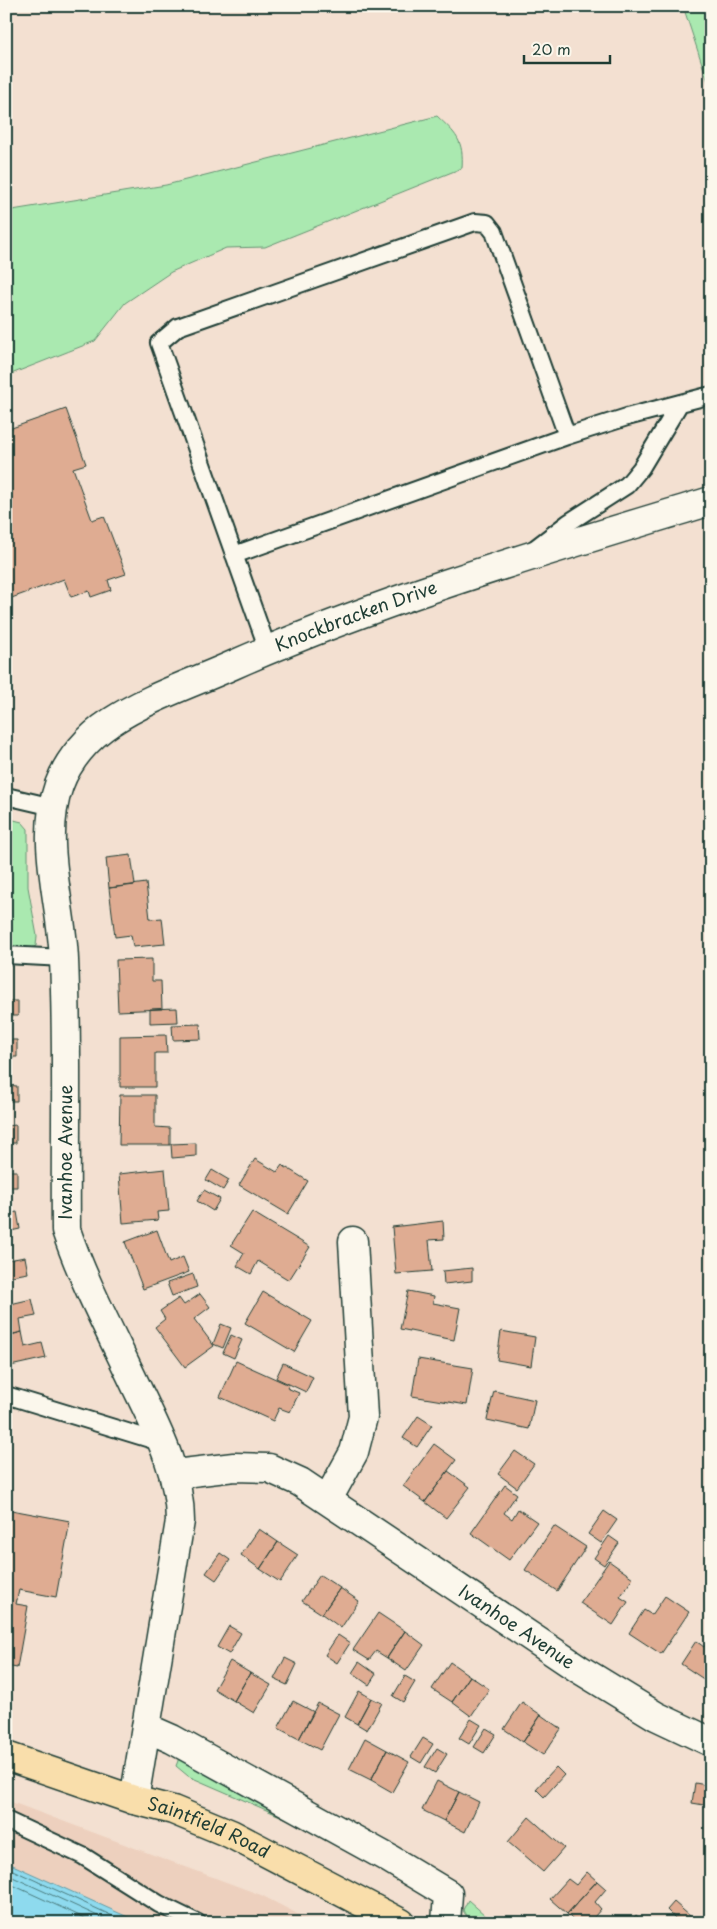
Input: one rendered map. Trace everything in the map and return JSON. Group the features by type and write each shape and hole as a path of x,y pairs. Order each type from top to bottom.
{"highway":[{"name":"Saintfield Road","path":"6,1756 134,1800 172,1810 231,1834 401,1923"}],"street":[{"name":"Knockbracken Drive","path":"53,807 59,784 69,764 88,740 111,722 147,703 268,650 521,558 711,501"},
{"name":"Ivanhoe Avenue","path":"53,807 52,852 64,958 66,1230 78,1265 176,1474 180,1496 180,1521 134,1800"},
{"path":"328,1499 354,1452 363,1417 353,1241"},
{"name":"Ivanhoe Avenue","path":"176,1474 234,1467 269,1468 300,1482 328,1499 578,1669 656,1716 711,1742"},
{"path":"147,1728 172,1739 388,1858 448,1894 446,1923"}],"lane":[{"path":"268,650 160,343 178,327 474,222 487,223 494,232 567,436"},
{"path":"234,555 567,436 711,395"},
{"path":"521,558 568,523 627,485 641,468 680,403"},
{"path":"6,796 53,807"},
{"path":"6,955 64,958"},
{"path":"6,1395 162,1443"},
{"path":"6,1820 83,1856 159,1904 198,1923"}],"shaded area":[{"path":"6,1800 261,1895 315,1923 6,1923"}],"green space":[{"path":"683,6 711,6 711,91"},
{"path":"437,116 454,133 460,144 462,168 265,247 226,248 171,272 125,303 95,341 6,376 6,211 166,185"},
{"path":"6,818 22,822 28,829 28,887 37,936 36,946 31,948 6,948"},
{"path":"179,1758 292,1817 287,1819 188,1776 176,1766"},
{"path":"468,1900 494,1923 480,1923 468,1918 463,1910"}],"water":[{"path":"6,1862 141,1923 6,1923"}],"building":[{"path":"66,409 86,464 73,468 92,520 104,516 126,574 108,580 111,590 91,597 89,591 71,597 64,579 6,600 6,430"},
{"path":"131,855 135,885 109,888 106,858"},
{"path":"146,883 150,919 162,918 165,944 133,947 131,935 115,937 109,888"},
{"path":"152,959 152,981 161,981 162,1009 118,1011 116,960"},
{"path":"6,1001 18,1001 18,1016 6,1016"},
{"path":"177,1008 178,1022 150,1023 150,1009"},
{"path":"200,1024 201,1039 173,1040 172,1025"},
{"path":"166,1035 167,1053 155,1053 155,1087 120,1087 120,1036"},
{"path":"6,1040 17,1040 17,1057 6,1057"},
{"path":"6,1085 17,1086 17,1101 6,1101"},
{"path":"120,1095 155,1095 155,1127 170,1128 170,1145 119,1145"},
{"path":"16,1125 16,1143 6,1143 6,1126"},
{"path":"196,1143 196,1156 172,1158 171,1144"},
{"path":"255,1159 277,1172 282,1165 308,1181 288,1214 239,1185"},
{"path":"165,1169 169,1211 157,1212 158,1220 123,1223 119,1174"},
{"path":"212,1170 229,1180 223,1190 206,1180"},
{"path":"6,1171 17,1171 17,1187 6,1187"},
{"path":"204,1190 220,1199 213,1211 197,1201"},
{"path":"17,1212 20,1229 6,1232 6,1214"},
{"path":"252,1212 310,1247 289,1280 258,1261 251,1274 237,1266 244,1253 231,1245"},
{"path":"443,1221 444,1239 429,1240 432,1271 396,1274 392,1227"},
{"path":"157,1230 169,1263 183,1257 189,1272 143,1289 125,1242"},
{"path":"6,1249 8,1260 25,1257 28,1273 6,1277"},
{"path":"472,1268 472,1281 444,1284 443,1271"},
{"path":"193,1274 197,1287 172,1296 167,1283"},
{"path":"408,1291 434,1296 433,1303 460,1308 454,1340 400,1329"},
{"path":"263,1292 312,1321 294,1352 245,1323"},
{"path":"200,1294 210,1307 194,1319 214,1346 185,1367 155,1327 165,1319 160,1311 179,1298 184,1305"},
{"path":"32,1299 36,1316 20,1319 22,1332 6,1336 6,1305"},
{"path":"221,1324 231,1328 223,1348 213,1344"},
{"path":"501,1331 535,1337 531,1366 497,1360"},
{"path":"22,1332 25,1347 42,1343 46,1358 6,1367 6,1336"},
{"path":"231,1335 242,1340 234,1358 223,1353"},
{"path":"418,1359 473,1368 467,1405 412,1396"},
{"path":"236,1361 289,1385 287,1388 299,1393 290,1412 279,1408 273,1421 220,1397"},
{"path":"283,1363 313,1377 306,1392 276,1378"},
{"path":"494,1391 535,1400 529,1429 487,1420"},
{"path":"418,1416 432,1425 417,1447 403,1438"},
{"path":"434,1444 456,1460 425,1502 403,1486"},
{"path":"515,1451 534,1464 517,1488 498,1474"},
{"path":"448,1471 470,1487 446,1518 425,1502"},
{"path":"505,1485 517,1494 504,1513 512,1519 518,1509 537,1522 509,1560 471,1533"},
{"path":"6,1509 70,1521 56,1597 19,1590 16,1604 28,1606 17,1668 6,1666"},
{"path":"604,1511 617,1520 601,1543 588,1534"},
{"path":"554,1526 586,1547 557,1591 525,1570"},
{"path":"259,1529 278,1542 260,1569 241,1555"},
{"path":"609,1536 619,1543 604,1565 594,1558"},
{"path":"278,1542 298,1555 280,1582 260,1569"},
{"path":"220,1553 230,1560 216,1580 206,1573"},
{"path":"609,1561 633,1578 620,1597 628,1602 613,1625 580,1603"},
{"path":"320,1575 340,1588 322,1614 302,1601"},
{"path":"340,1588 359,1601 341,1628 322,1614"},
{"path":"665,1596 689,1612 661,1654 629,1633 644,1610 652,1615"},
{"path":"378,1613 405,1631 387,1658 376,1651 369,1660 353,1650"},
{"path":"229,1626 241,1633 229,1654 217,1647"},
{"path":"405,1631 424,1645 406,1671 387,1658"},
{"path":"338,1635 350,1643 337,1663 325,1655"},
{"path":"711,1636 711,1684 681,1664 696,1641 704,1647"},
{"path":"285,1658 297,1664 287,1685 274,1679"},
{"path":"230,1661 250,1673 234,1701 214,1689"},
{"path":"359,1662 376,1674 369,1685 352,1673"},
{"path":"450,1662 470,1676 452,1702 432,1689"},
{"path":"250,1673 271,1685 254,1713 234,1701"},
{"path":"405,1676 415,1682 403,1702 393,1696"},
{"path":"470,1676 489,1689 471,1716 452,1702"},
{"path":"359,1691 371,1698 357,1724 345,1717"},
{"path":"371,1698 382,1703 367,1730 357,1724"},
{"path":"293,1701 314,1712 299,1739 278,1728"},
{"path":"522,1702 541,1715 523,1742 504,1729"},
{"path":"318,1703 339,1714 320,1750 299,1739"},
{"path":"541,1715 561,1729 543,1755 523,1742"},
{"path":"471,1719 481,1725 469,1744 459,1738"},
{"path":"486,1728 496,1734 484,1753 474,1747"},
{"path":"365,1738 387,1750 371,1780 349,1769"},
{"path":"423,1738 433,1744 421,1763 411,1757"},
{"path":"437,1748 447,1754 435,1773 425,1767"},
{"path":"387,1750 409,1762 392,1792 371,1780"},
{"path":"556,1767 564,1775 544,1797 536,1789"},
{"path":"437,1781 459,1792 444,1821 422,1810"},
{"path":"695,1783 706,1785 704,1805 692,1803"},
{"path":"459,1792 479,1802 465,1832 444,1821"},
{"path":"529,1817 564,1848 543,1872 508,1842"},
{"path":"587,1872 597,1881 567,1914 550,1899 568,1879 576,1885"},
{"path":"597,1881 606,1889 595,1902 601,1909 589,1923 576,1923 567,1914"},
{"path":"674,1902 691,1917 686,1923 680,1923 667,1910"},
{"path":"636,1915 645,1923 629,1923"}]}
